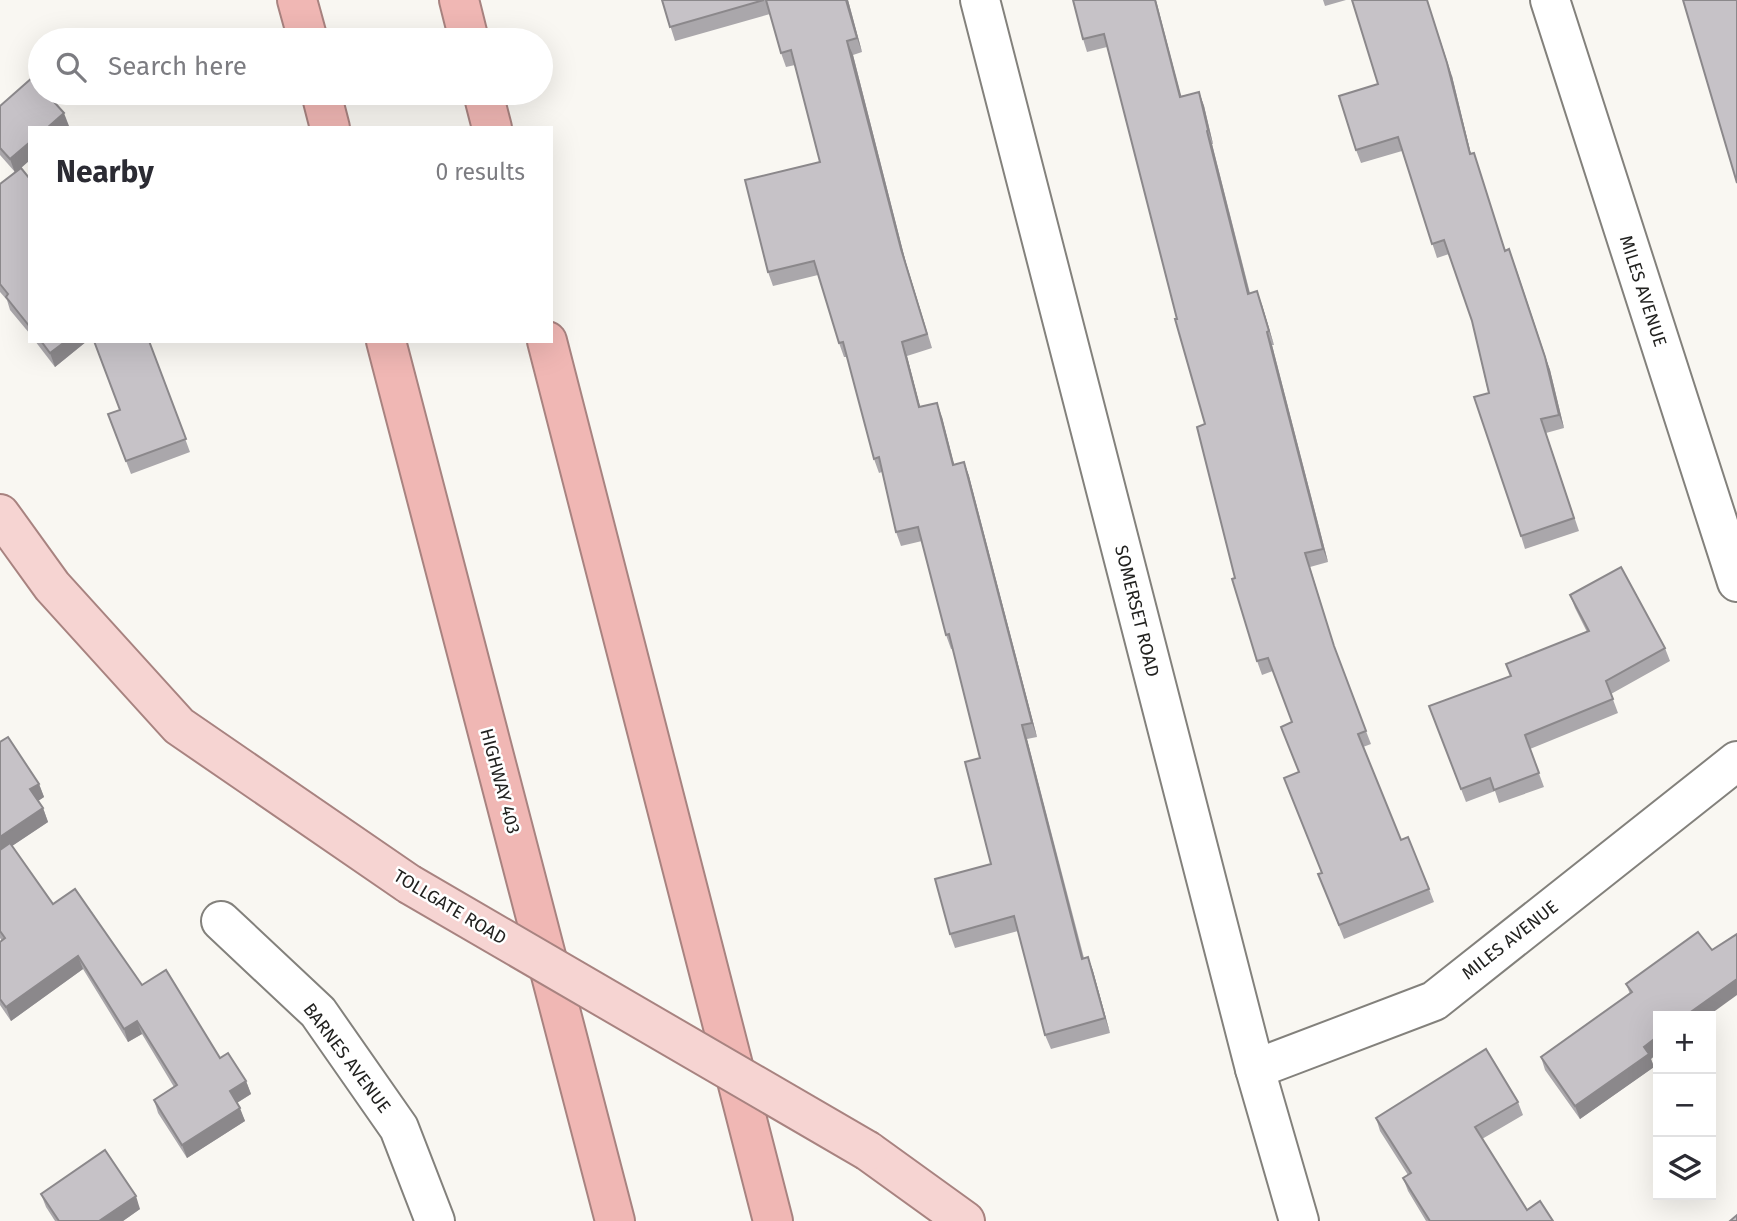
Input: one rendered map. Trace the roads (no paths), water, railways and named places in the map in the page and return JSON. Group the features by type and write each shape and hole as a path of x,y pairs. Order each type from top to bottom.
{"highway":[{"path":"297,0 304,28"},
{"path":"459,0 467,28"},
{"path":"324,105 329,126"},
{"path":"486,105 491,126"},
{"name":"HIGHWAY 403","path":"387,343 615,1221"},
{"path":"548,343 774,1221"}],"main road":[{"name":"TOLLGATE ROAD","path":"0,514 52,586 179,726 409,884 868,1151 965,1221"}],"street":[{"name":"SOMERSET ROAD","path":"980,0 1255,1069 1300,1221"},
{"name":"MILES AVENUE","path":"1550,0 1737,582"},
{"name":"MILES AVENUE","path":"1255,1069 1434,1001 1737,761"},
{"name":"BARNES AVENUE","path":"220,921 325,1022 399,1128 435,1221"}]}
